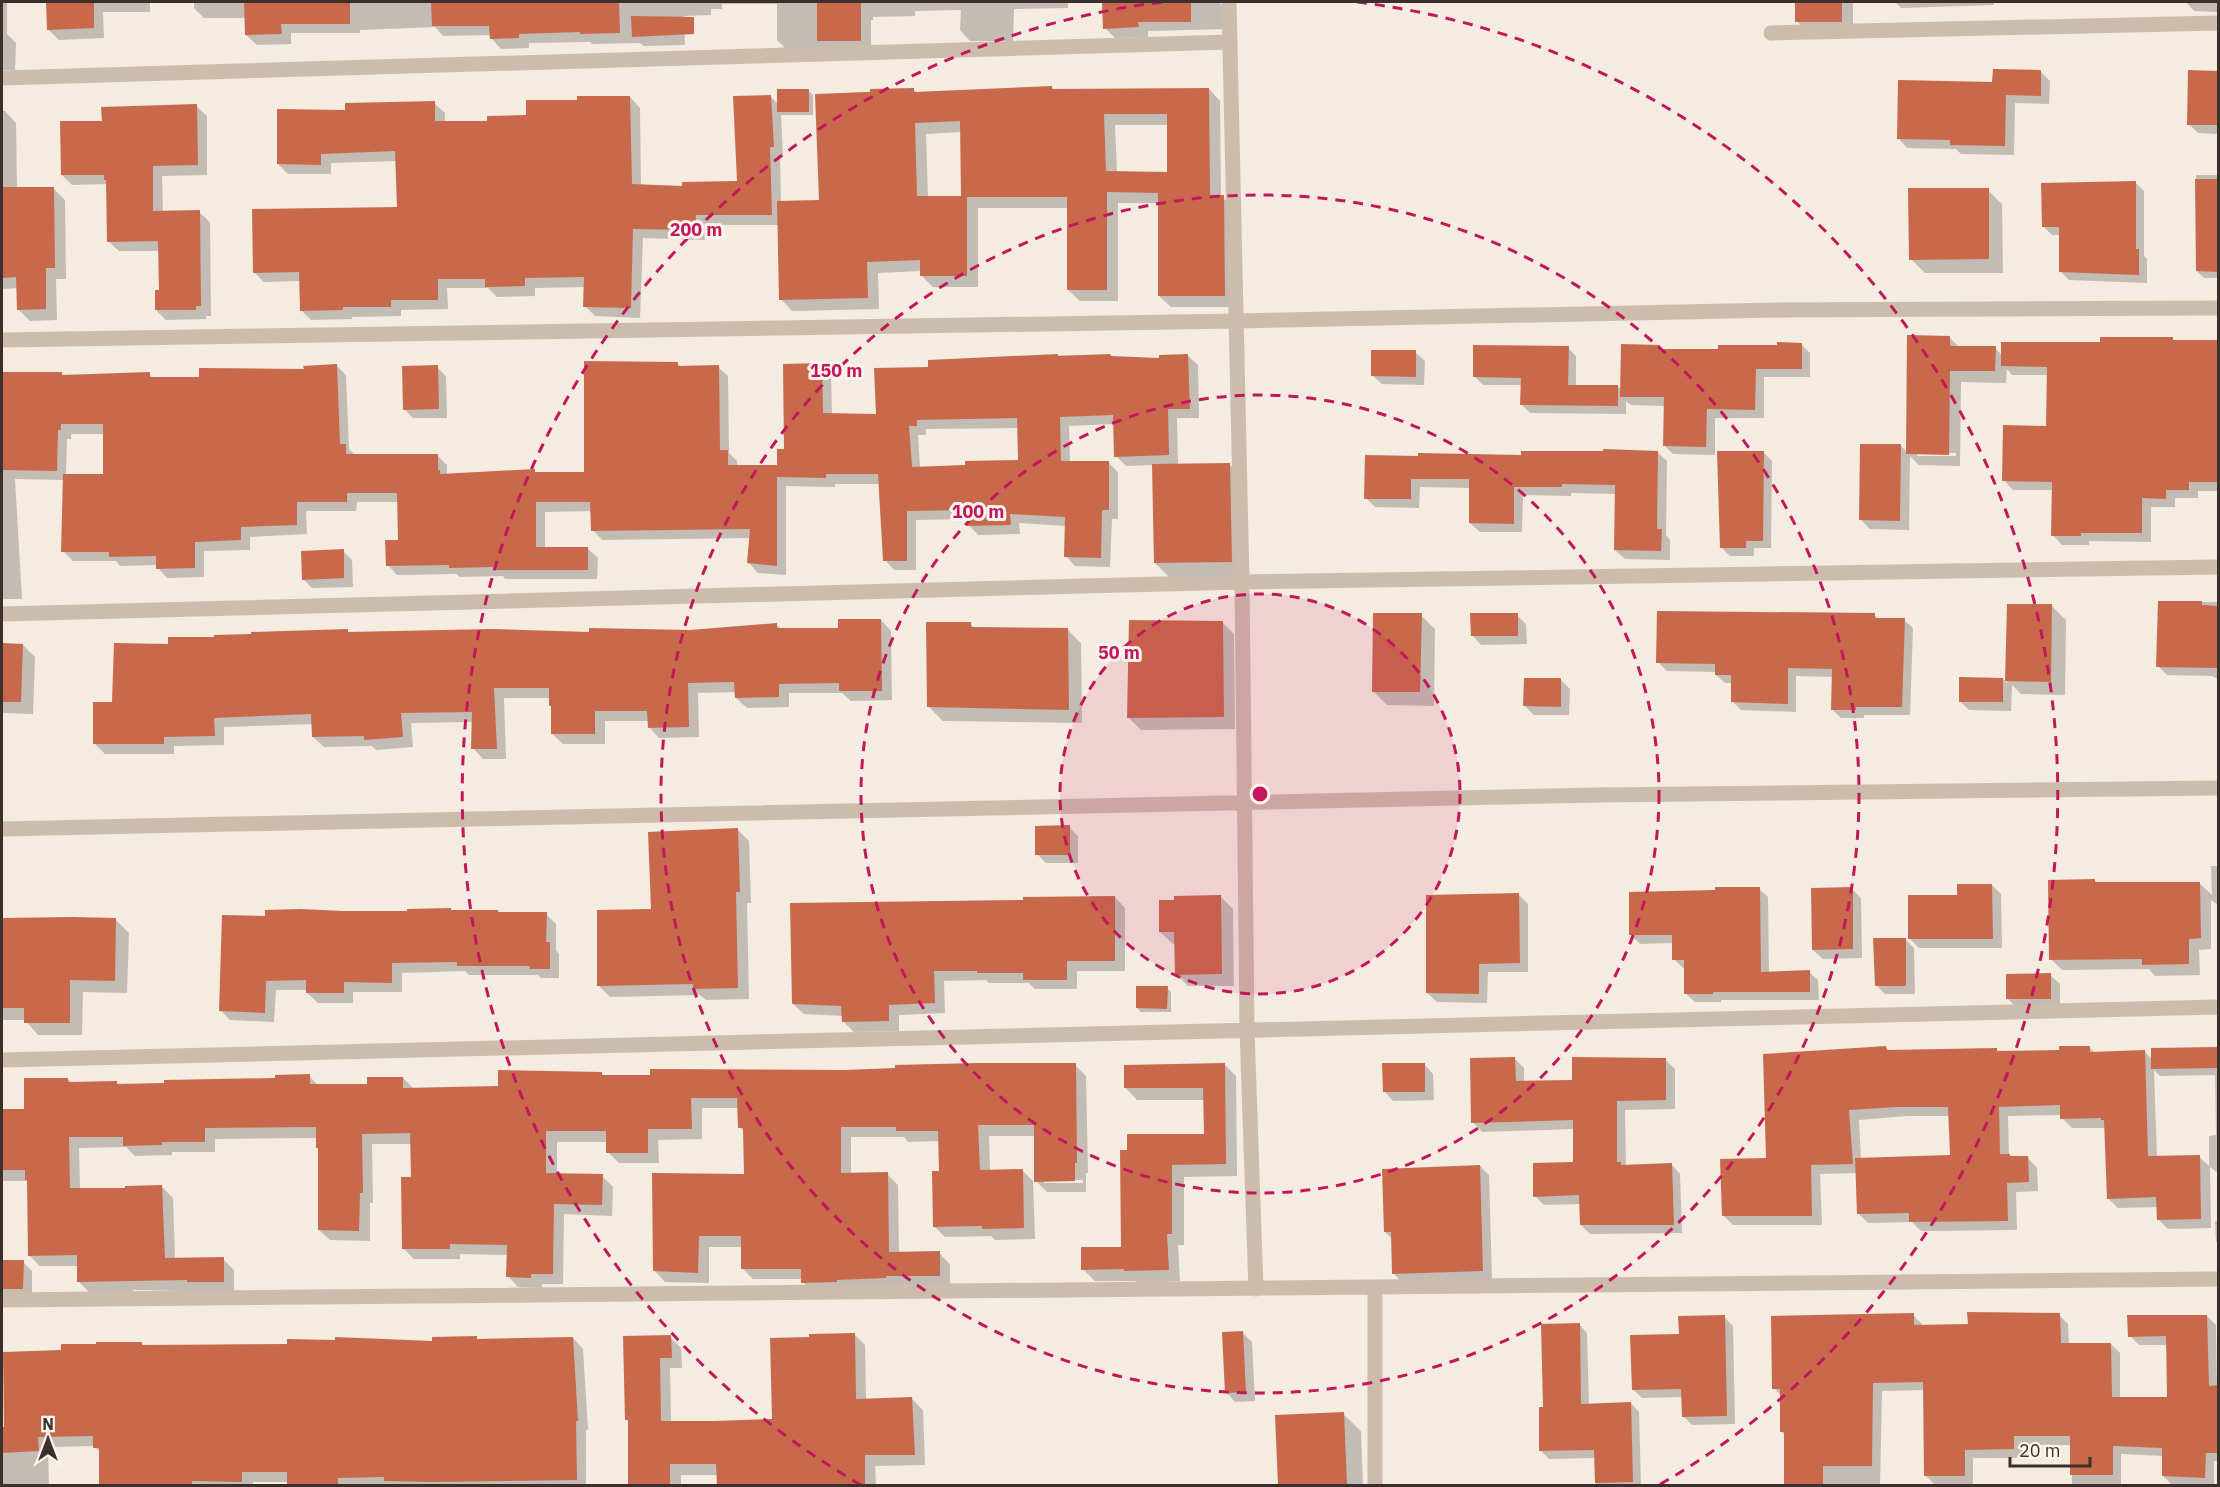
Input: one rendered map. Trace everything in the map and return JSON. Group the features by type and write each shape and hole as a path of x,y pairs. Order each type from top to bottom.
{"street":[{"path":"1229,2 1242,582 1247,1030 1256,1289"},
{"path":"1771,33 2218,22"},
{"path":"2,78 1230,42"},
{"path":"2,340 1236,321 1776,310 2218,308"},
{"path":"2,614 1242,582 2218,567"},
{"path":"2,829 1244,802 2218,788"},
{"path":"2,1060 2218,1007"},
{"path":"2,1300 2218,1280"},
{"path":"1375,1287 1375,1485"}],"building":[{"path":"46,2 94,2 94,28 47,30"},
{"path":"244,2 350,2 350,24 281,24 282,34 245,35"},
{"path":"431,2 619,2 620,33 519,34 519,38 490,39 489,26 432,26"},
{"path":"817,2 861,2 861,41 817,41"},
{"path":"1102,2 1191,2 1191,22 1138,22 1139,27 1103,29"},
{"path":"1795,2 1842,2 1842,22 1795,22"},
{"path":"631,16 694,17 694,34 632,37"},
{"path":"1993,69 2041,70 2041,96 2006,95 2005,146 1950,145 1950,140 1897,139 1898,80 1992,82"},
{"path":"2188,70 2218,71 2218,125 2187,125"},
{"path":"1052,86 1052,89 1209,88 1210,195 1224,195 1225,296 1158,296 1158,193 1107,192 1107,290 1067,290 1067,197 967,197 967,276 920,276 920,260 867,262 868,298 779,300 777,201 819,200 815,94 914,88 914,92","holes":["1104,114 1167,114 1167,172 1106,171","960,121 961,196 917,196 915,123"]},
{"path":"777,89 809,89 809,112 777,112"},
{"path":"771,95 774,147 770,147 772,215 696,215 696,230 633,229 631,308 583,307 584,277 525,278 525,286 485,287 485,279 438,279 438,300 391,300 391,307 343,307 343,310 300,311 299,272 253,273 252,209 397,207 395,151 321,154 321,165 277,164 277,109 345,110 345,103 435,101 435,121 487,121 487,116 526,115 526,100 577,100 577,96 630,96 632,184 682,186 682,182 737,181 733,96"},
{"path":"197,104 198,165 153,166 153,211 200,210 201,306 196,306 196,310 155,310 155,290 159,290 158,241 107,242 106,180 104,180 104,175 61,175 60,121 102,121 101,107"},
{"path":"2195,179 2218,179 2218,272 2196,271"},
{"path":"2136,181 2136,249 2139,249 2139,275 2059,272 2059,227 2042,227 2041,183"},
{"path":"2,187 54,187 55,268 46,268 46,309 17,310 16,277 2,278"},
{"path":"1908,188 1989,188 1989,259 1909,260"},
{"path":"1907,335 1950,336 1950,346 1996,346 1995,371 1950,371 1949,455 1906,454"},
{"path":"2100,337 2173,337 2173,340 2218,340 2218,482 2189,482 2189,490 2166,490 2166,499 2142,498 2142,533 2081,533 2081,536 2051,536 2052,482 2002,481 2003,425 2046,426 2047,367 2001,366 2001,342 2100,342"},
{"path":"1777,342 1802,343 1802,369 1756,369 1755,410 1707,409 1706,447 1663,446 1664,397 1620,397 1621,344 1660,345 1660,349 1718,349 1718,345 1777,345"},
{"path":"1473,345 1569,346 1568,385 1618,385 1618,406 1520,405 1521,378 1473,377"},
{"path":"1371,350 1416,350 1416,377 1371,376"},
{"path":"1058,354 1058,356 1110,354 1111,356 1159,358 1159,355 1188,354 1190,409 1168,409 1169,455 1114,457 1113,415 1060,417 1061,461 1109,461 1109,510 1102,510 1101,558 1064,557 1065,517 1010,514 1011,525 967,526 967,510 907,511 907,561 883,561 878,474 826,474 826,478 777,477 777,566 747,563 750,529 591,531 590,502 536,502 536,547 588,547 588,570 494,570 494,567 449,568 449,565 386,566 385,540 398,540 397,493 347,493 347,502 297,502 297,525 241,527 241,540 195,542 195,568 156,569 156,556 109,557 109,552 61,552 63,474 103,474 103,424 61,424 61,430 58,430 57,471 2,470 2,372 62,372 62,375 150,372 150,377 199,377 199,368 304,369 303,366 337,364 340,444 346,444 346,454 438,454 440,474 535,469 535,472 584,472 584,361 678,362 678,366 719,365 720,450 728,450 728,465 777,465 777,449 784,449 783,364 822,363 823,413 876,414 874,368 928,367 928,360","holes":["1017,418 1018,460 965,461 965,465 912,467 909,426 917,426 917,420"]},
{"path":"438,365 439,409 403,410 402,366"},
{"path":"1860,444 1901,444 1900,521 1859,520"},
{"path":"1603,449 1658,451 1657,529 1662,529 1661,551 1614,550 1615,485 1562,484 1562,487 1514,487 1514,524 1469,523 1469,479 1411,479 1411,499 1364,499 1365,455 1418,456 1418,453 1521,455 1521,451 1603,451"},
{"path":"1717,451 1764,451 1763,541 1746,541 1746,548 1720,548"},
{"path":"1230,463 1232,562 1154,563 1152,464"},
{"path":"344,549 344,578 302,580 301,551"},
{"path":"2158,601 2202,601 2202,605 2218,606 2218,668 2156,667"},
{"path":"2007,604 2052,604 2051,682 2005,681"},
{"path":"1657,611 1875,613 1875,618 1905,618 1902,707 1856,707 1856,710 1831,710 1832,669 1788,668 1788,704 1731,702 1731,675 1715,675 1715,664 1656,663"},
{"path":"1373,613 1422,613 1420,692 1372,692"},
{"path":"1470,613 1518,613 1518,636 1471,636"},
{"path":"838,619 881,619 882,691 839,691 839,683 779,684 779,697 735,698 734,682 688,683 689,727 648,728 647,711 595,711 595,734 551,734 549,688 494,688 497,749 471,749 472,712 401,713 403,737 364,740 364,736 312,737 311,714 214,718 215,736 164,737 164,744 93,744 93,702 112,702 114,643 168,644 168,637 214,637 214,635 251,634 251,632 348,629 348,632 492,629 589,632 589,628 690,630 777,623 777,628 838,628"},
{"path":"1129,620 1223,621 1224,717 1127,718"},
{"path":"926,622 971,622 971,627 1068,628 1069,710 927,707"},
{"path":"2,643 23,644 21,702 2,702"},
{"path":"1959,677 2003,678 2003,702 1959,702"},
{"path":"1524,678 1561,678 1561,707 1523,706"},
{"path":"1070,825 1070,855 1035,855 1035,826"},
{"path":"738,828 740,892 736,892 738,988 693,989 693,984 597,986 597,910 651,909 648,832"},
{"path":"2095,879 2095,882 2200,882 2201,938 2189,939 2189,964 2142,965 2142,959 2049,960 2048,880"},
{"path":"1957,884 1992,884 1993,939 1908,939 1908,895 1957,895"},
{"path":"1715,887 1760,887 1761,972 1810,970 1810,992 1684,994 1684,960 1672,960 1672,935 1629,935 1629,892 1715,890"},
{"path":"1853,887 1853,949 1812,950 1811,888"},
{"path":"1519,893 1520,963 1479,964 1479,994 1426,993 1426,895"},
{"path":"1221,895 1222,974 1175,975 1174,932 1159,932 1159,900 1174,900 1174,896"},
{"path":"1115,896 1115,961 1067,961 1067,980 1023,980 1023,973 934,971 935,1003 889,1005 889,1021 842,1022 841,1006 792,1004 790,903 1023,900 1023,897"},
{"path":"451,908 451,910 498,910 498,912 547,912 546,942 550,942 550,969 529,969 530,966 457,966 457,962 392,963 392,983 344,982 344,993 306,993 306,980 266,981 265,1013 219,1011 222,915 265,916 265,910 407,911 407,909"},
{"path":"2,918 116,918 115,981 70,980 70,1023 24,1023 24,1008 2,1008"},
{"path":"1873,938 1906,938 1906,986 1875,986"},
{"path":"2051,973 2051,999 2006,999 2006,974"},
{"path":"1136,986 1168,986 1167,1009 1136,1008"},
{"path":"1886,1046 1887,1050 1997,1048 1997,1051 2059,1050 2059,1046 2090,1046 2090,1052 2145,1050 2148,1156 2200,1155 2201,1219 2157,1220 2156,1197 2107,1199 2104,1120 2101,1118 2060,1119 2060,1105 1999,1107 2000,1154 2028,1156 2029,1182 2007,1183 2008,1221 1909,1222 1909,1213 1857,1214 1855,1158 1950,1155 1948,1107 1849,1110 1853,1164 1811,1165 1812,1216 1722,1216 1720,1159 1766,1158 1763,1054"},
{"path":"2218,1047 2218,1068 2151,1069 2151,1048"},
{"path":"1515,1057 1516,1081 1572,1080 1572,1057 1666,1058 1666,1100 1617,1101 1617,1162 1621,1162 1621,1165 1672,1163 1674,1225 1580,1225 1579,1195 1533,1197 1533,1163 1573,1162 1573,1120 1471,1123 1470,1058"},
{"path":"1076,1063 1077,1163 1075,1163 1075,1181 1034,1182 1034,1125 978,1125 980,1170 1023,1169 1024,1228 933,1227 932,1171 939,1171 938,1131 896,1131 896,1127 841,1127 841,1173 888,1172 889,1252 940,1251 940,1276 886,1276 886,1278 801,1283 801,1269 741,1269 741,1236 699,1236 698,1273 653,1271 652,1173 744,1174 743,1128 738,1128 737,1098 691,1098 692,1129 648,1129 648,1153 606,1153 606,1131 546,1131 546,1173 603,1174 602,1205 554,1204 553,1274 531,1274 531,1278 506,1277 507,1245 450,1244 450,1249 402,1249 401,1177 411,1177 410,1133 362,1134 363,1193 360,1193 359,1231 318,1230 316,1127 205,1128 205,1142 162,1142 162,1145 123,1146 123,1137 69,1137 70,1188 162,1185 165,1258 224,1257 224,1282 187,1282 187,1280 77,1282 77,1255 28,1256 25,1170 2,1170 2,1109 24,1109 24,1078 68,1078 68,1082 117,1081 117,1084 164,1083 164,1080 275,1078 275,1075 310,1074 310,1084 367,1084 367,1077 403,1077 403,1088 498,1086 498,1070 650,1075 650,1069 845,1070 895,1068 895,1065"},
{"path":"1225,1063 1226,1164 1172,1165 1172,1234 1167,1234 1169,1270 1081,1270 1081,1247 1121,1247 1120,1150 1127,1150 1127,1134 1204,1134 1203,1088 1124,1088 1124,1065"},
{"path":"1382,1063 1425,1063 1425,1092 1383,1092"},
{"path":"1480,1165 1483,1271 1392,1274 1391,1232 1384,1232 1382,1169"},
{"path":"2,1260 24,1260 23,1289 2,1289"},
{"path":"1967,1312 2060,1313 2061,1343 2111,1343 2112,1397 2167,1397 2166,1336 2128,1337 2127,1315 2207,1315 2209,1386 2218,1385 2218,1453 2206,1453 2205,1478 2162,1476 2162,1448 2113,1446 2113,1475 2070,1475 2070,1436 2014,1436 2014,1449 1965,1450 1965,1476 1924,1476 1923,1382 1873,1383 1872,1466 1823,1466 1823,1485 1784,1485 1784,1432 1780,1432 1780,1389 1772,1389 1771,1316 1914,1313 1914,1325 1968,1324"},
{"path":"1725,1315 1727,1416 1682,1417 1681,1389 1632,1390 1630,1335 1679,1334 1678,1316"},
{"path":"1580,1323 1581,1404 1631,1402 1633,1482 1595,1483 1594,1450 1539,1451 1539,1407 1543,1407 1541,1324"},
{"path":"1243,1331 1246,1392 1225,1393 1222,1332"},
{"path":"855,1333 856,1399 912,1397 915,1455 865,1455 865,1485 717,1485 716,1464 670,1464 670,1485 628,1485 628,1420 625,1420 623,1336 671,1335 672,1358 660,1358 661,1421 715,1421 772,1419 770,1338"},
{"path":"477,1336 477,1339 573,1337 578,1421 576,1421 577,1480 433,1482 384,1481 384,1477 338,1478 338,1485 287,1485 287,1472 242,1472 242,1482 192,1481 192,1485 99,1485 99,1448 93,1448 93,1436 38,1437 39,1451 2,1453 3,1352 61,1350 61,1344 96,1344 96,1342 142,1342 142,1345 287,1344 287,1339 335,1340 335,1337 432,1341 432,1337"},
{"path":"1344,1412 1347,1485 1278,1485 1275,1415"}]}
